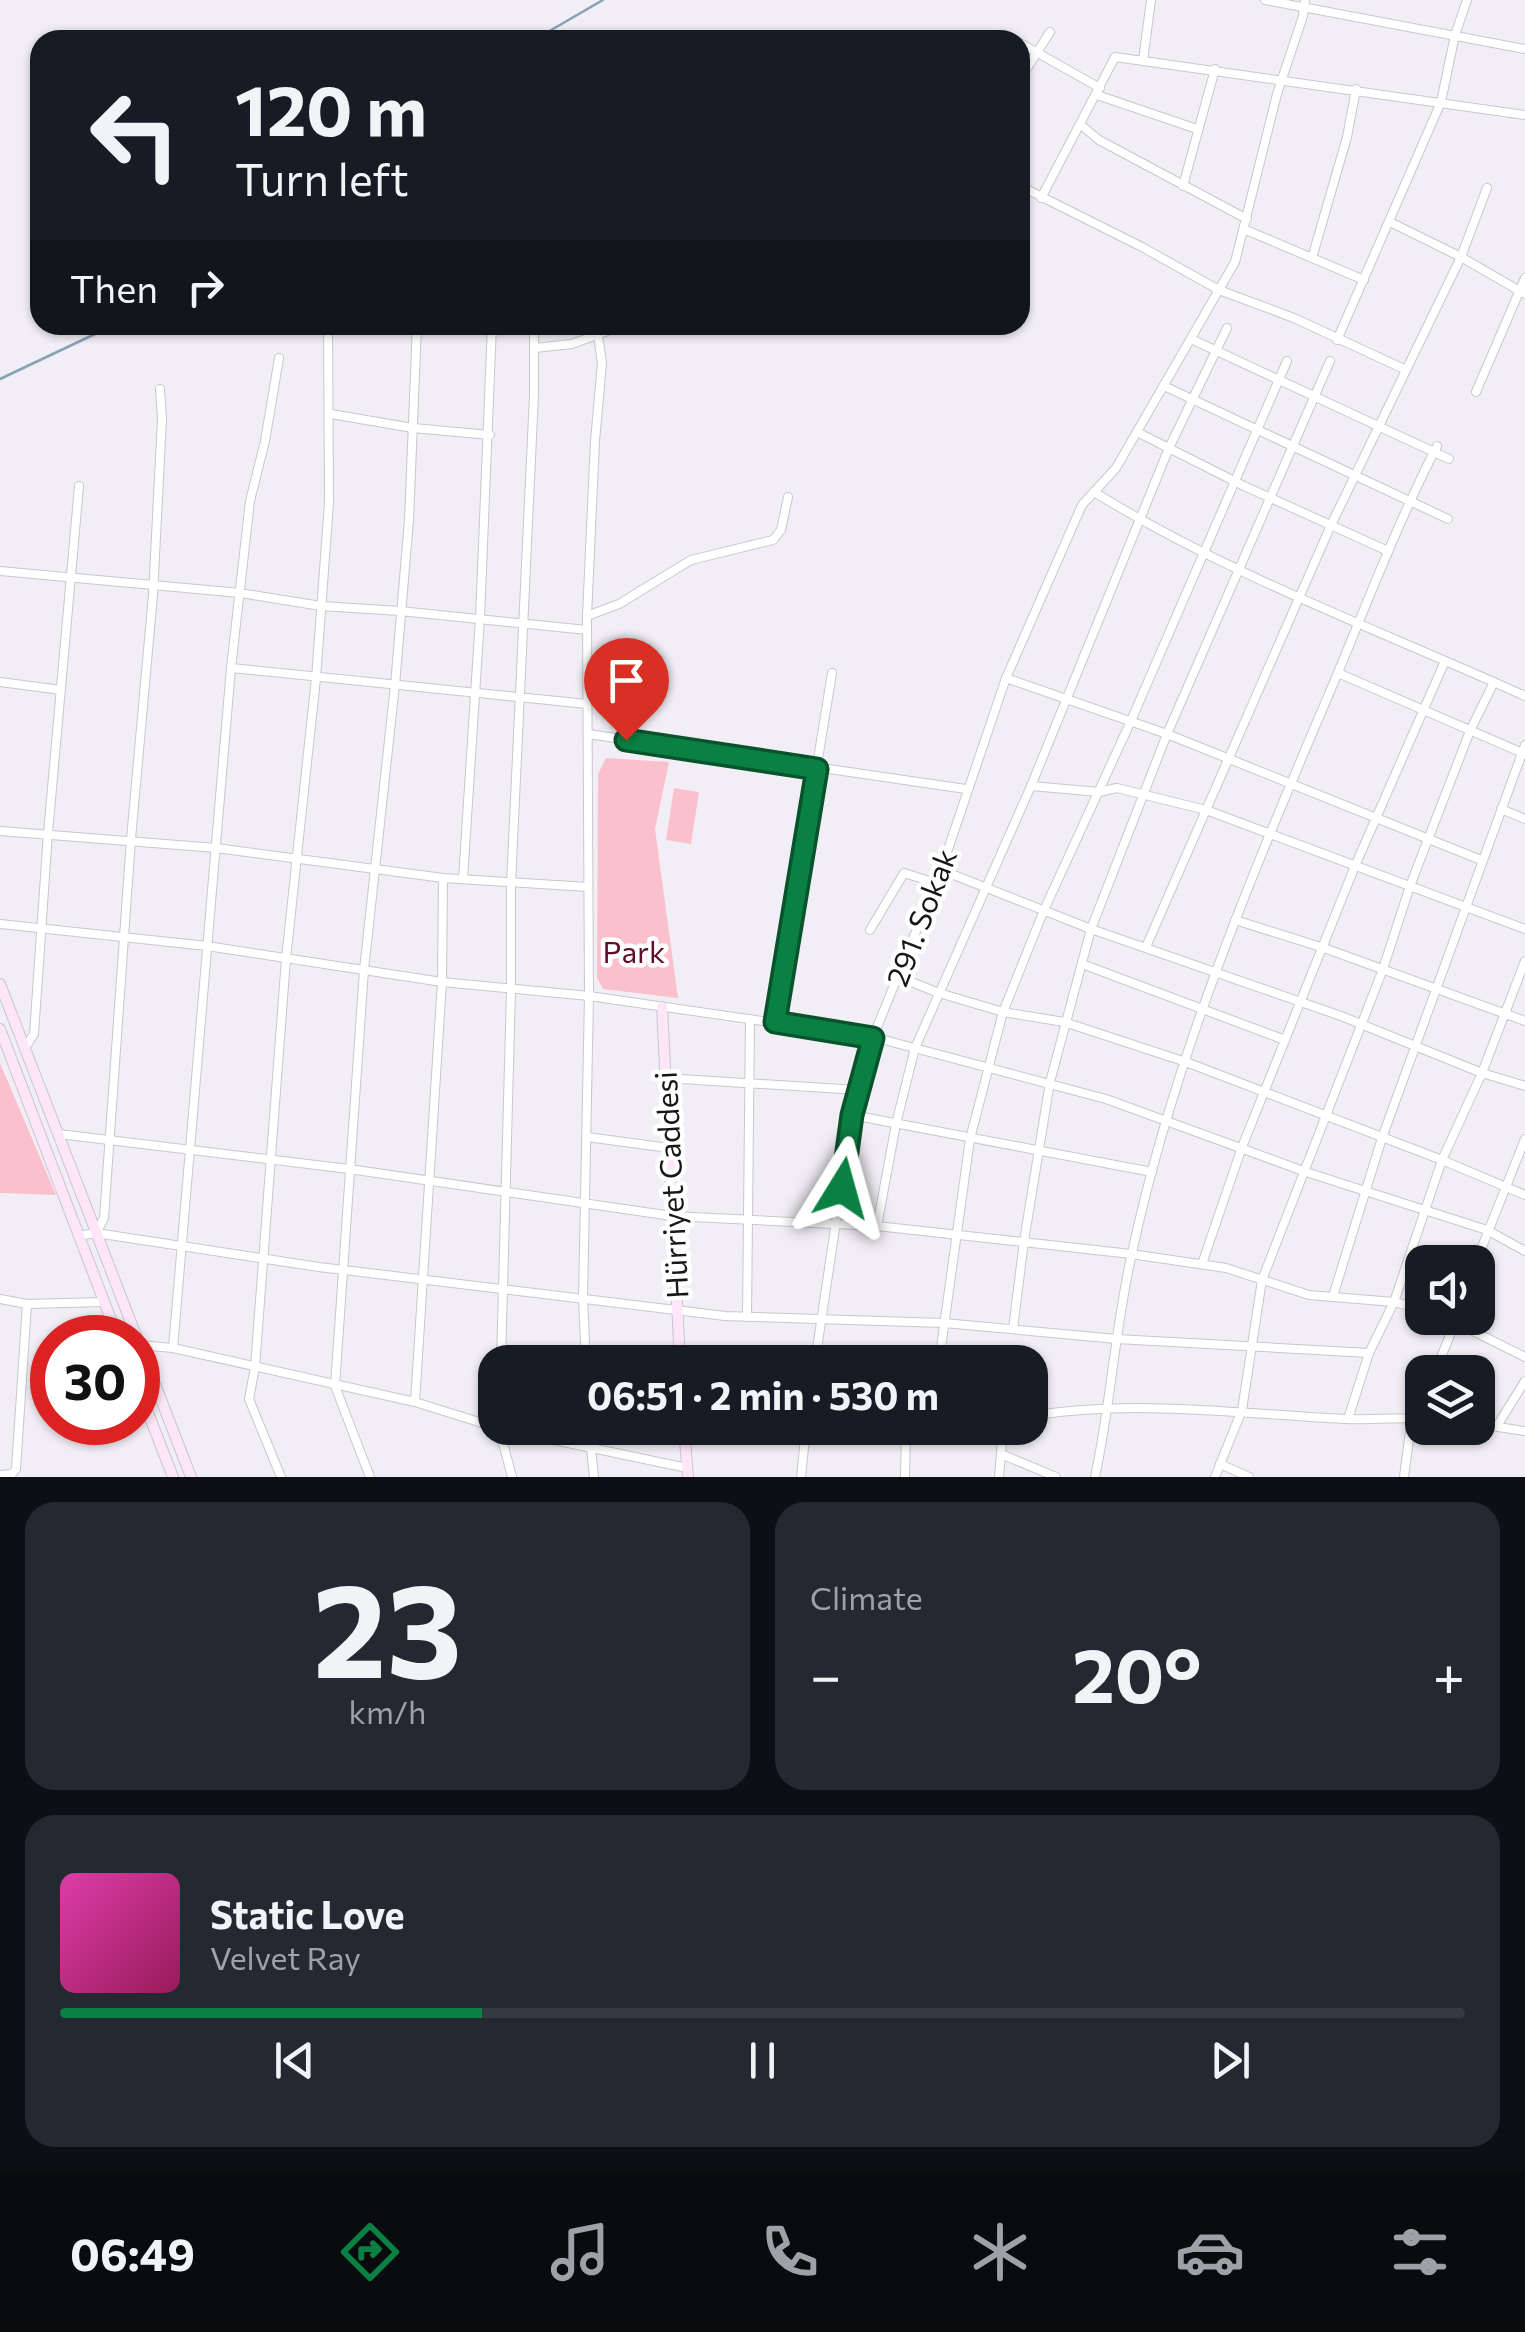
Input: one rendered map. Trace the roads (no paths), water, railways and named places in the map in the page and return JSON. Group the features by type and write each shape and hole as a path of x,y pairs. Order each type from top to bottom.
{"street":[{"path":"1143,60 1151,0"},
{"path":"1265,0 1304,4 1525,49"},
{"path":"1337,340 1441,102 1467,0"},
{"name":"291. Sokak","path":"817,1345 852,1115 873,1038 941,870 1006,678 1082,505 1116,468 1235,262 1304,4"},
{"path":"1030,64 1050,32"},
{"path":"1030,48 1098,91 1197,129"},
{"path":"1042,198 1115,57 1525,116"},
{"path":"1184,186 1214,69"},
{"path":"1312,258 1347,137 1356,89"},
{"path":"1081,125 1100,140 1247,219"},
{"path":"1146,947 1331,525 1461,257 1487,188"},
{"path":"1030,191 1219,290 1294,318 1404,369"},
{"path":"1390,222 1522,292"},
{"path":"1246,230 1364,280"},
{"path":"1476,392 1525,278"},
{"path":"877,1226 915,1048 1030,786 1169,448 1226,328"},
{"path":"281,1477 249,1399 255,1367 294,858 316,678 330,503 328,335"},
{"path":"370,1477 335,1386 364,970 395,685 417,335"},
{"path":"464,880 490,435 492,335"},
{"path":"501,1345 510,884 534,335"},
{"path":"535,348 598,336 602,363 587,616 587,1137 582,1299 585,1345"},
{"path":"1191,340 1377,426 1435,448 1449,459"},
{"path":"174,1348 231,668 250,501 279,358"},
{"path":"942,1345 970,1139 1004,1012 1044,910 1287,361"},
{"path":"1014,1329 1050,1082 1092,928 1167,734 1330,361"},
{"path":"1164,386 1448,519"},
{"path":"96,1232 104,1218 131,839 154,587 160,388"},
{"path":"331,414 412,428 490,435"},
{"path":"1137,432 1388,551"},
{"path":"1095,1477 1110,1407 1131,1254 1166,1119 1202,1010 1288,785 1435,448"},
{"path":"24,1049 34,1034 68,578 79,486"},
{"path":"1094,492 1240,572 1525,696"},
{"path":"587,616 619,604 691,560 773,540 781,530 788,497"},
{"path":"0,571 587,630"},
{"path":"1202,1264 1242,1147 1355,866 1445,661"},
{"path":"231,668 588,704"},
{"path":"1333,1296 1382,1138 1524,750 1470,731 1338,672"},
{"path":"775,1022 832,673"},
{"path":"1006,678 1167,734 1481,860"},
{"path":"0,682 61,690"},
{"path":"1215,1477 1242,1410 1262,1280 1470,731 1494,682"},
{"path":"588,734 966,789"},
{"path":"1030,786 1099,792 1117,788 1206,810 1525,929"},
{"path":"1501,809 1525,819"},
{"path":"0,830 216,848 464,880 588,887"},
{"path":"941,870 1525,1086"},
{"path":"870,930 904,874 936,883"},
{"path":"415,1402 442,982 444,878"},
{"path":"1235,920 1525,1021"},
{"path":"0,924 207,946 442,982 588,996 873,1038 1050,1082 1166,1119 1306,1172 1487,1230 1525,1252"},
{"path":"1348,1419 1370,1353 1394,1302 1442,1160 1482,1072 1525,960"},
{"path":"1082,964 1286,1040"},
{"path":"899,977 938,993 1004,1012 1064,1022 1186,1062 1525,1196"},
{"path":"0,984 128,1315"},
{"name":"Hürriyet Caddesi","path":"662,1007 679,1345"},
{"path":"746,1318 750,1020"},
{"path":"0,1029 109,1315"},
{"path":"665,1078 858,1090"},
{"path":"852,1115 1152,1172"},
{"path":"58,1134 350,1168 672,1216 877,1226 1131,1254 1202,1264 1309,1295 1405,1305"},
{"path":"587,1137 668,1148"},
{"path":"1482,1245 1525,1139"},
{"path":"78,1236 96,1232 343,1269 746,1318 944,1323 1117,1339 1370,1353"},
{"path":"0,1300 27,1304 104,1302"},
{"path":"0,1475 12,1474 16,1468 27,1304"},
{"path":"1483,1335 1525,1357"},
{"path":"160,1345 415,1402 478,1422"},
{"path":"1498,1426 1525,1381"},
{"path":"160,1397 191,1477"},
{"path":"1048,1414 1110,1407 1405,1419"},
{"path":"1495,1426 1525,1431"},
{"path":"160,1444 173,1477"},
{"path":"503,1445 512,1477"},
{"path":"580,1445 688,1473 686,1445"},
{"path":"801,1477 804,1445"},
{"path":"905,1477 906,1445"},
{"path":"999,1477 1001,1445"},
{"path":"1404,1477 1408,1445"},
{"path":"590,1447 594,1477"},
{"path":"1001,1454 1056,1477"},
{"path":"1220,1464 1249,1477"}],"waterway":[{"path":"551,30 603,0"},
{"path":"0,379 93,335"}],"park label":[{"name":"Park","path":"634,950"}]}
